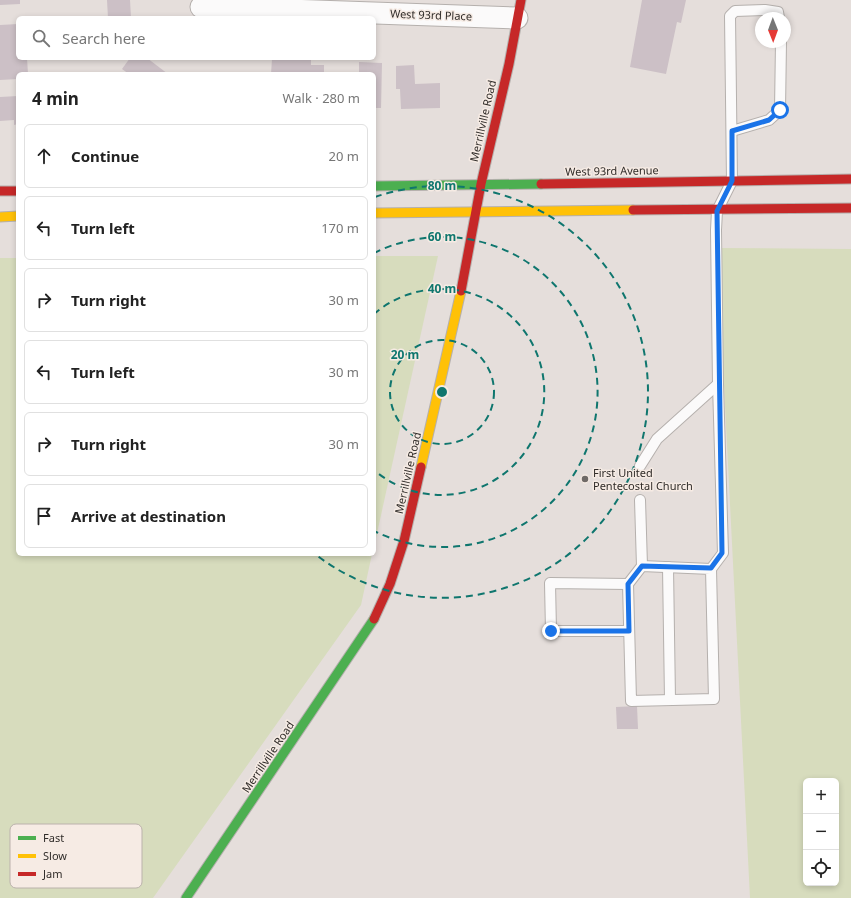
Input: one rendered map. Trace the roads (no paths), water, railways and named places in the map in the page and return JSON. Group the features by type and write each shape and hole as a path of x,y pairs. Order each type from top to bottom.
{"street":[{"name":"West 93rd Place","path":"201,7 519,9"},
{"name":"Merrillville Road","path":"186,898 299,734 371,625 390,584 410,518 458,305 481,184 509,64 519,9"},
{"name":"West 93rd Avenue","path":"376,186 851,179"},
{"path":"0,191 16,191"},
{"path":"376,213 717,211 851,208"},
{"path":"0,217 16,216"}],"lane":[{"path":"640,500 642,566 628,584 631,701 714,698 711,568 722,553 718,384 717,211 732,181 730,16 735,11 765,10 778,12"},
{"path":"732,131 769,120 780,110 780,48"},
{"path":"640,466 657,439 718,384"},
{"path":"642,566 711,568"},
{"path":"668,567 670,700"},
{"path":"628,584 550,583 551,631 629,631"}],"place":[{"name":"First United Pentecostal Church","path":"585,479"}]}
